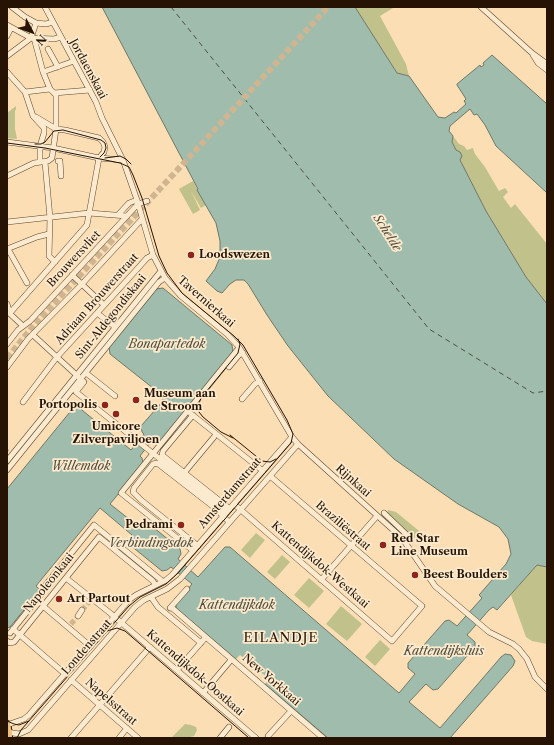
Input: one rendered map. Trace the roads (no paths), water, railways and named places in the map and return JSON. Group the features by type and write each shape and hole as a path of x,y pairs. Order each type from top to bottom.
{"main road":[{"path":"7,725 10,735"}],"street":[{"path":"12,7 36,23 46,24 52,22"},
{"name":"Jordaenskaai","path":"45,7 90,90 123,160"},
{"path":"481,7 532,53 538,63 547,68"},
{"path":"36,23 33,38 43,72 52,91 56,95 56,129 49,161 49,256 54,262"},
{"path":"7,36 9,26 33,38 54,39 60,37"},
{"path":"7,56 33,38"},
{"path":"48,49 58,67"},
{"path":"43,72 74,61"},
{"path":"7,72 25,92 33,116 46,126 99,138 105,147 104,152 99,158 87,225 8,312"},
{"path":"25,92 90,90"},
{"path":"49,161 40,146 46,126 56,114"},
{"path":"7,142 53,148 99,158 123,160"},
{"name":"Tavernierkaai","path":"123,160 138,202 153,255 161,271 177,293 227,334 243,353"},
{"path":"7,176 34,163 49,161 60,161 61,176"},
{"path":"118,215 129,203 147,201"},
{"name":"Brouwersvliet","path":"7,344 127,216 138,202"},
{"path":"7,222 89,213 127,216"},
{"name":"Brouwersvliet","path":"7,367 28,339 82,284 142,219"},
{"path":"30,286 8,249 37,237 49,234"},
{"name":"Adriaan Brouwerstraat","path":"22,402 57,357 147,258 153,255"},
{"name":"Sint-Aldegondiskaai","path":"78,377 114,327 161,271"},
{"path":"72,275 104,305"},
{"name":"Sint-Aldegondiskaai","path":"78,377 86,373 162,280"},
{"path":"7,304 8,312 24,326"},
{"path":"97,313 114,327"},
{"path":"33,335 84,382 76,392 160,459 224,513 229,522"},
{"path":"191,549 121,493 238,349"},
{"path":"229,367 243,353"},
{"name":"Rijnkaai","path":"243,353 292,437 298,444 403,540 435,586 488,632 513,644 519,649 524,654 535,677 547,689"},
{"path":"86,373 115,396"},
{"path":"7,461 10,453 78,377"},
{"path":"7,470 78,377"},
{"path":"242,399 255,384 260,381"},
{"path":"188,410 262,471"},
{"path":"193,415 163,451 162,456 230,509"},
{"path":"184,473 214,437"},
{"name":"Amsterdamstraat","path":"176,571 224,513 230,509 292,437"},
{"name":"Amsterdamstraat","path":"182,576 298,444"},
{"path":"198,546 140,500 133,492 134,488 153,464 156,463 224,513"},
{"name":"Braziliëstraat","path":"270,476 422,606 392,641"},
{"name":"Kattendijkdok-Westkaai","path":"234,504 392,641"},
{"path":"384,513 407,535"},
{"path":"322,580 377,516"},
{"name":"Napoleonkaai","path":"10,631 43,592 44,587 94,525 161,580"},
{"name":"Napoleonkaai","path":"20,635 99,537 153,581 155,585"},
{"name":"Londenstraat","path":"7,725 14,721 22,720 29,715 64,673 90,646 131,598 169,578 176,571"},
{"name":"Londenstraat","path":"10,735 22,734 28,730 140,602 172,586 182,576"},
{"name":"Kattendijkdok-Oostkaai","path":"66,578 91,600 121,622 256,738"},
{"path":"168,610 187,589"},
{"name":"New Yorkkaai","path":"151,597 158,607 168,610 206,637 323,738"},
{"path":"43,606 70,626 90,646"},
{"path":"78,616 82,610"},
{"name":"New Yorkkaai","path":"168,610 201,643"},
{"path":"10,631 20,635 64,673"},
{"path":"10,631 12,635 7,642 13,643 20,635"},
{"path":"177,670 206,637"},
{"path":"72,738 150,648"},
{"path":"203,693 231,660"},
{"name":"Napelsstraat","path":"72,680 138,738"},
{"path":"268,736 291,711"},
{"path":"7,719 14,721"},
{"path":"220,738 229,727"},
{"path":"119,738 127,728"}],"water":[{"path":"102,7 355,7 397,73 409,76 438,117 445,118 454,112 456,113 466,104 464,101 466,99 457,84 480,65 481,67 484,65 483,63 492,55 547,104 547,193 496,146 485,125 477,114 474,115 470,109 450,126 449,131 453,136 452,142 456,150 460,152 462,156 460,160 486,211 526,277 547,304 547,567 537,565 497,610 493,607 489,610 467,635 475,642 475,647 438,689 433,690 426,684 409,702 440,728 501,657 505,654 511,655 515,661 513,666 450,738 328,738 176,608 176,603 192,584 171,567 162,571 130,545 129,540 132,535 100,508 36,586 39,589 37,594 10,627 7,628 7,489 74,407 77,406 131,450 144,434 141,426 163,401 163,396 110,354 109,347 156,289 163,288 232,345 233,352 160,442 155,442 152,440 140,456 143,464 110,504 139,527 143,523 148,523 180,549 181,554 178,559 198,577 225,547 230,547 399,693 415,674 408,668 408,663 445,621 449,620 457,626 482,598 479,595 506,564 511,554 508,539 499,527 458,504 394,459 328,396 288,346 244,280 236,280 222,293 217,291 206,281 215,269 220,257 220,241 216,223 197,190 198,189"}],"tunnel":[{"path":"7,358 35,324 328,7"},
{"path":"82,610 90,601"},
{"path":"71,624 78,616"}],"tram line":[{"path":"35,144 45,142 54,131 63,130 101,140 105,143 106,148 100,157"},
{"path":"7,143 45,148 120,163 129,167 142,198 159,256 167,273 182,293 243,345 287,420 293,434 291,443 178,573 166,584 140,597 129,606 21,730 17,738"},
{"path":"105,158 120,156 131,164"},
{"path":"233,438 221,432 203,417 199,412 198,406 201,398 238,353 240,344 238,339"},
{"path":"230,435 262,461 270,462 276,459"},
{"path":"107,631 117,628 125,631 249,738"},
{"path":"7,721 19,725 29,721"}],"place":[{"name":"Loodswezen","path":"191,255"},
{"name":"Museum aan de Stroom","path":"136,400"},
{"name":"Portopolis","path":"105,405"},
{"name":"Umicore Zilverpaviljoen","path":"116,414"},
{"name":"Pedrami","path":"181,525"},
{"name":"Red Star Line Museum","path":"383,545"},
{"name":"Beest Boulders","path":"415,575"},
{"name":"Art Partout","path":"59,599"}],"district":[{"name":"EILANDJE","path":"281,638"}],"water label":[{"name":"Schelde","path":"387,233"},
{"name":"Bonapartedok","path":"167,345"},
{"name":"Willemdok","path":"81,467"},
{"name":"Verbindingsdok","path":"151,544"},
{"name":"Kattendijkdok","path":"237,606"},
{"name":"Kattendijksluis","path":"444,652"}]}
